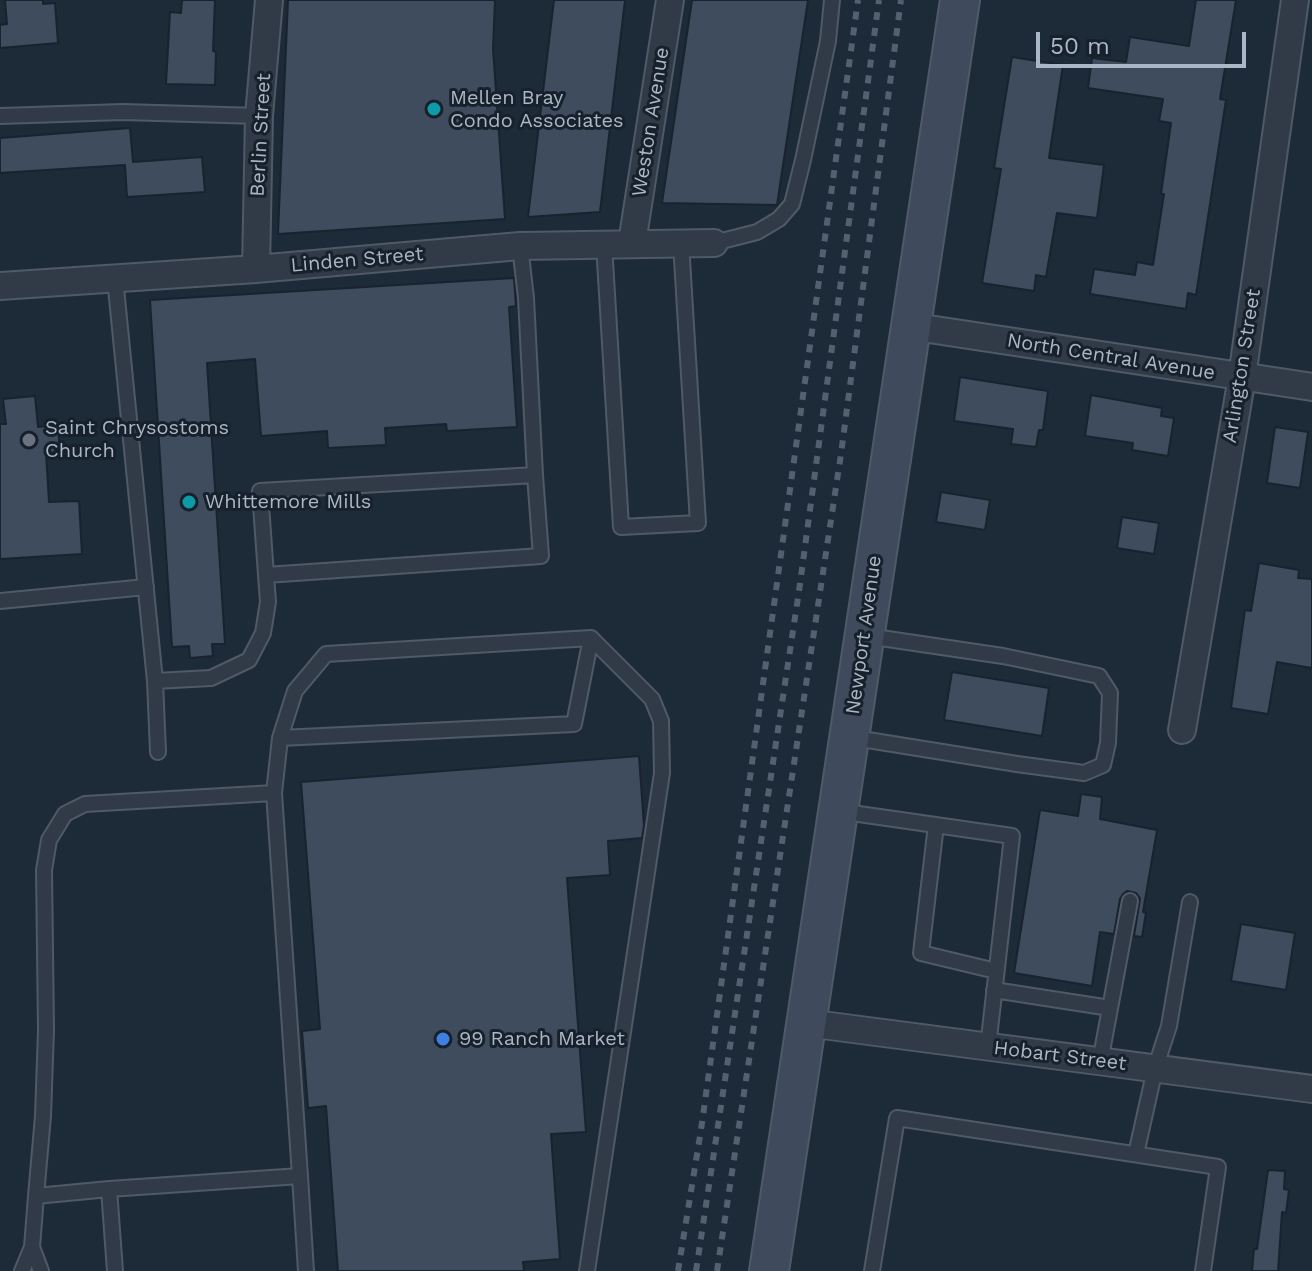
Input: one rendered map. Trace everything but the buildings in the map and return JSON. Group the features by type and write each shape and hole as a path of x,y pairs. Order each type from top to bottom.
{"main road":[{"name":"Newport Avenue","path":"769,1271 960,0"}],"street":[{"name":"Berlin Street","path":"256,269 259,116 269,0"},
{"name":"Weston Avenue","path":"632,243 670,0"},
{"name":"Arlington Street","path":"1182,730 1242,377 1295,0"},
{"name":"Linden Street","path":"0,286 256,269 520,246 714,243"},
{"name":"North Central Avenue","path":"909,326 1312,387"},
{"name":"Hobart Street","path":"807,1023 1312,1089"}],"lane":[{"path":"714,243 757,232 779,219 792,204 828,41 832,0"},
{"path":"0,116 123,112 259,116"},
{"path":"604,244 621,527 698,523 681,243"},
{"path":"266,575 541,556 526,298 520,246"},
{"path":"115,278 155,681 158,752"},
{"path":"155,681 211,678 249,660 263,633 268,602 260,491 535,475"},
{"path":"0,601 146,587"},
{"path":"849,737 1084,773 1103,765 1108,743 1110,693 1099,676 1003,656 864,636"},
{"path":"280,738 574,724 591,638"},
{"path":"306,1271 274,793 280,738 295,691 326,654 591,638 652,699 661,721 662,773 587,1271"},
{"path":"22,1271 32,1247 43,1102 46,1030 44,870 49,840 65,814 85,804 274,793"},
{"path":"838,811 1012,836 988,1047"},
{"path":"936,825 921,953 996,971"},
{"path":"1100,1062 1130,901"},
{"path":"1136,1154 1155,1069 1169,1026 1190,902"},
{"path":"994,990 1110,1008"},
{"path":"872,1271 897,1118 1218,1167 1203,1271"},
{"path":"36,1196 300,1176"},
{"path":"109,1189 115,1271"},
{"path":"32,1247 41,1271"}],"railway":[{"path":"678,1271 701,1130 858,0"},
{"path":"696,1271 799,591 879,0"},
{"path":"717,1271 841,454 901,0"}],"place":[{"name":"Mellen Bray Condo Associates","path":"434,109"},
{"name":"Saint Chrysostoms Church","path":"29,440"},
{"name":"Whittemore Mills","path":"189,502"},
{"name":"99 Ranch Market","path":"443,1039"}]}
